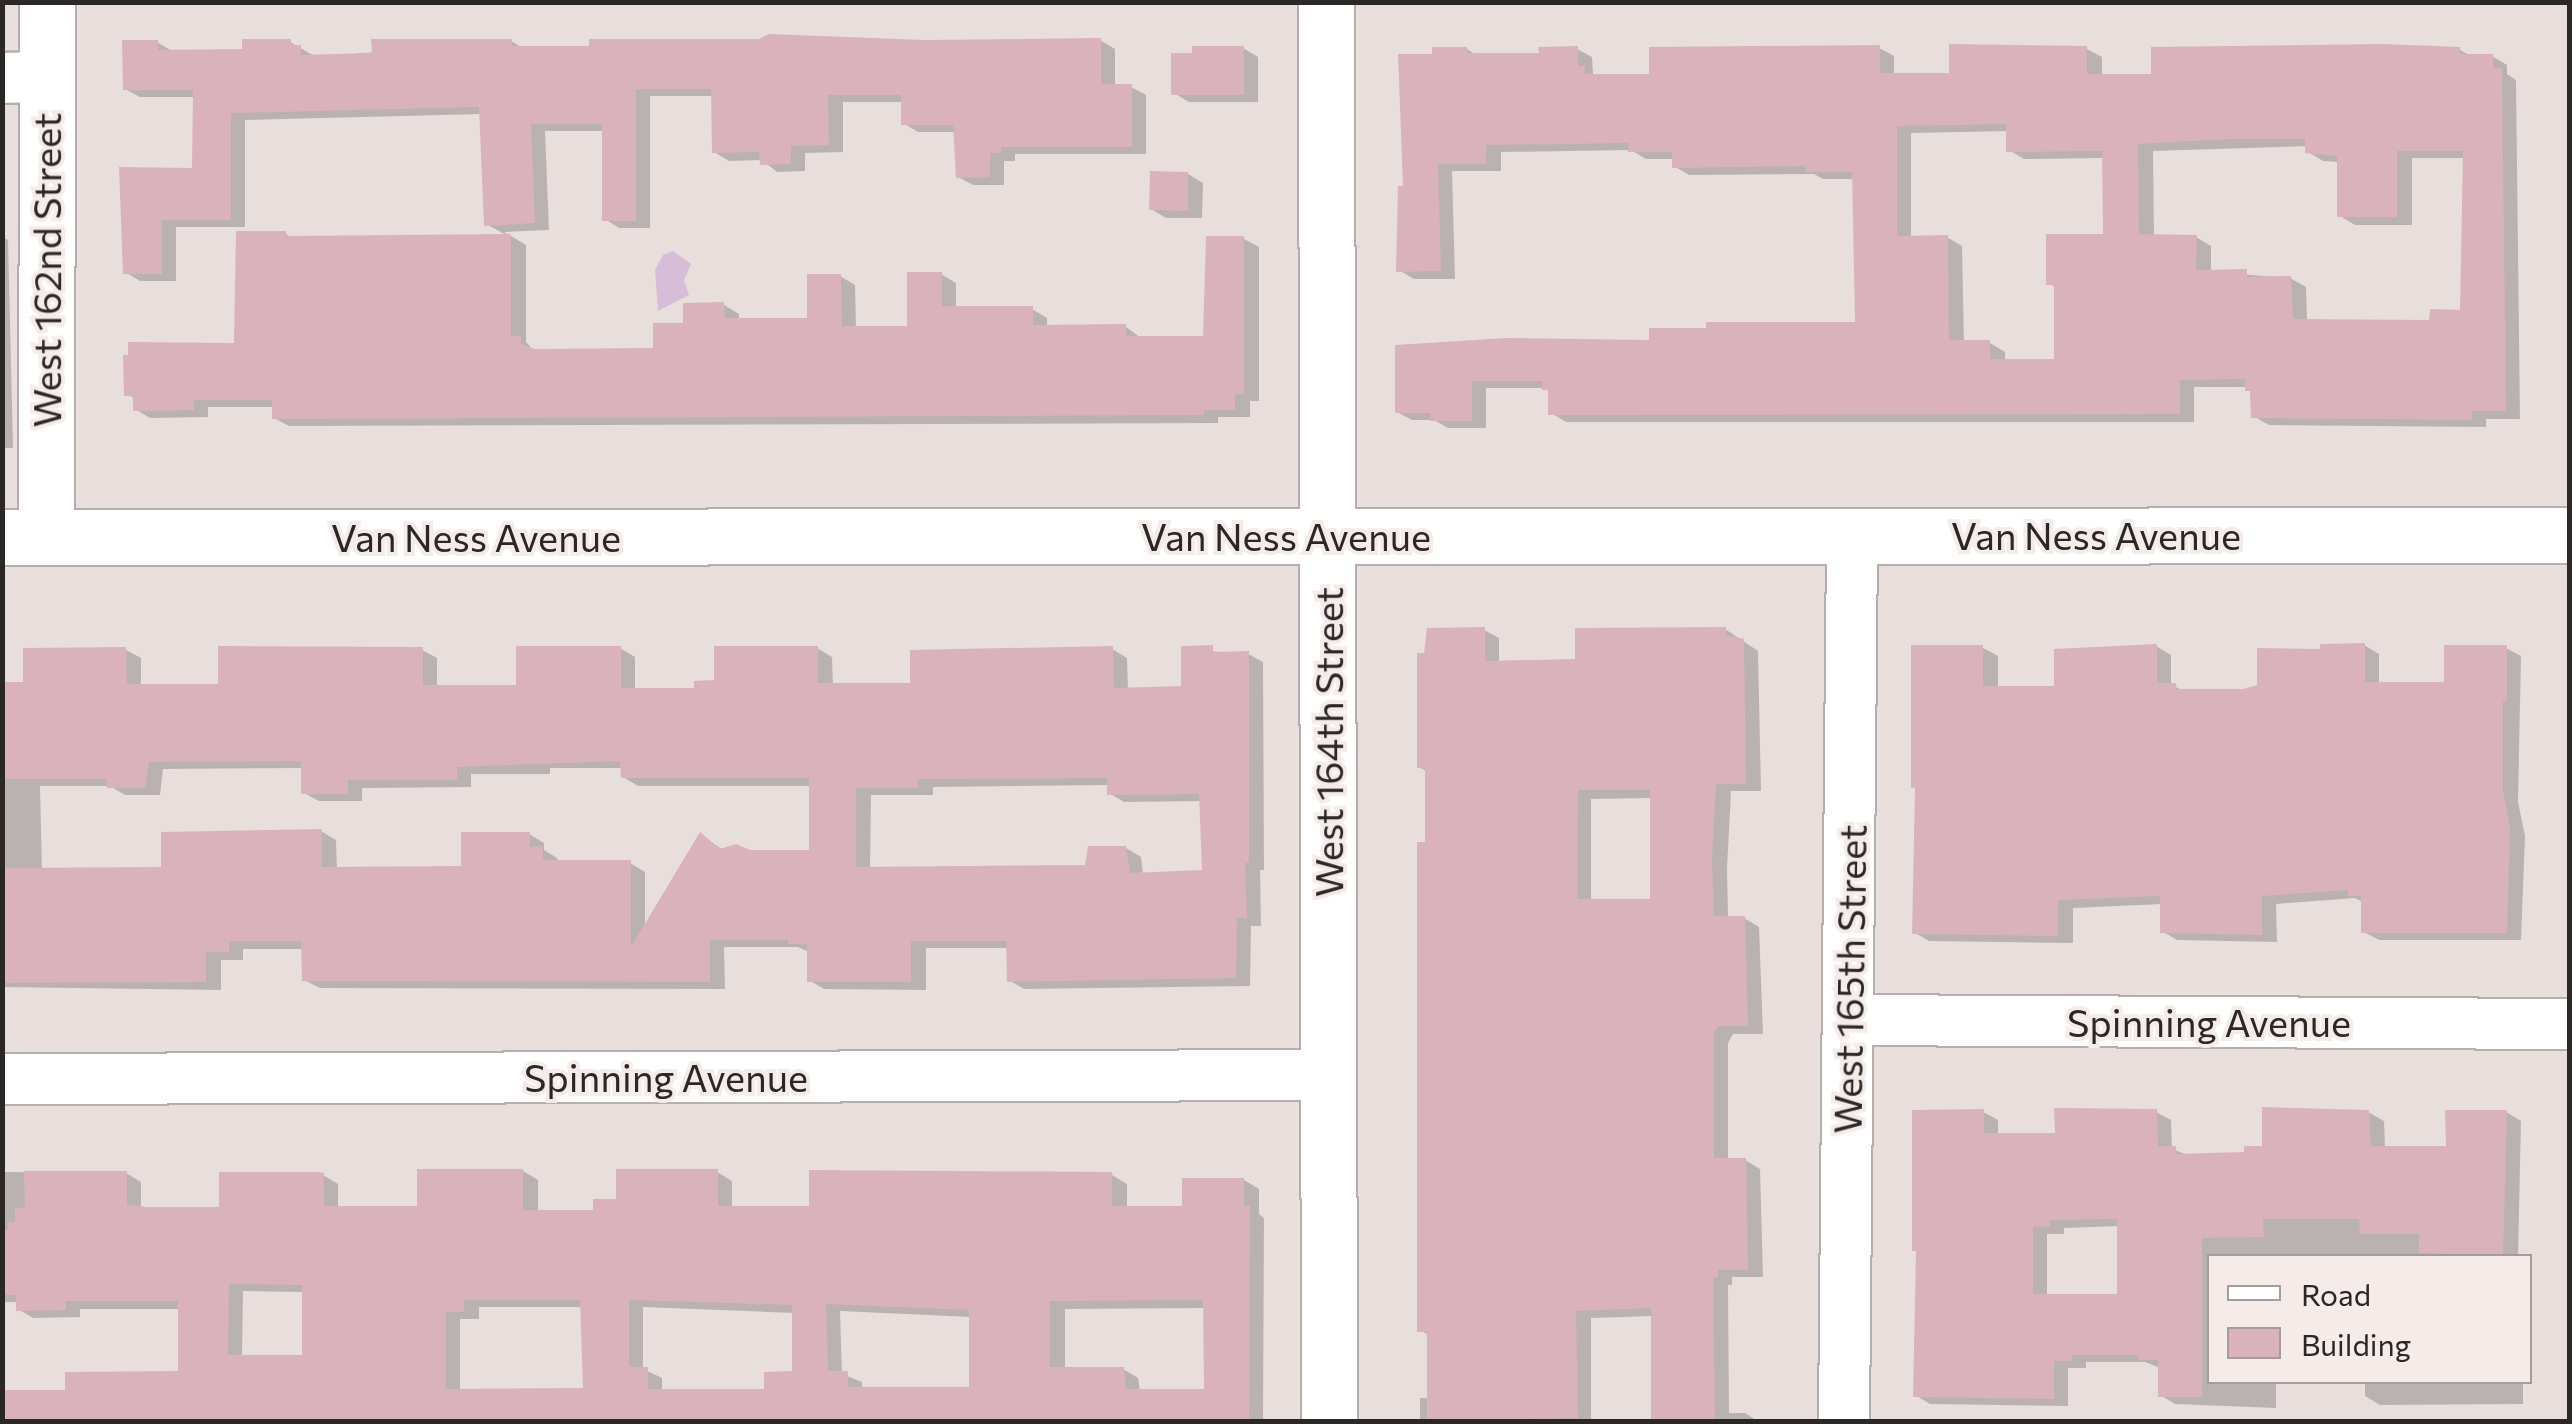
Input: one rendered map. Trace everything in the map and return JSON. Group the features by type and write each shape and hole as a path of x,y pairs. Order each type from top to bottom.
{"main road":[{"name":"West 162nd Street","path":"24,538 25,78 47,2"},
{"name":"West 164th Street","path":"1326,2 1329,1422"},
{"name":"Van Ness Avenue","path":"24,538 2570,535"}],"street":[{"name":"West 165th Street","path":"1844,1422 1852,536"},
{"name":"Spinning Avenue","path":"1848,1020 2570,1024"},
{"name":"Spinning Avenue","path":"2,1079 1329,1075"}],"shaded area":[{"path":"673,251 691,264 684,280 689,295 658,311 655,270 663,255"}],"building":[{"path":"769,34 926,40 1101,38 1101,84 1132,84 1132,147 1001,147 1001,153 990,153 990,177 956,178 953,125 901,125 901,95 828,95 829,145 791,146 791,164 760,165 759,152 712,153 711,89 636,89 636,221 602,221 602,124 531,124 535,223 484,226 479,107 231,113 231,220 162,220 162,274 123,274 119,167 192,168 193,90 123,90 122,40 158,40 158,50 242,49 242,39 291,39 291,45 301,45 301,55 372,53 371,39 512,39 512,46 589,46 589,39 759,39"},
{"path":"1949,44 2087,46 2087,74 2151,74 2151,47 2383,44 2460,47 2460,54 2493,54 2493,68 2502,68 2506,411 2472,411 2472,420 2251,418 2250,391 2245,391 2245,379 2180,380 2180,414 1548,415 1548,390 1542,390 1542,381 1472,381 1472,421 1430,421 1430,413 1395,413 1395,345 1506,338 1649,340 1649,328 1706,328 1706,322 1855,322 1852,172 1805,172 1805,166 1672,168 1672,152 1628,152 1629,143 1486,145 1486,164 1438,164 1441,271 1396,272 1398,186 1403,186 1398,54 1432,54 1432,47 1467,47 1467,53 1539,53 1538,47 1578,46 1578,66 1585,66 1585,74 1649,74 1649,47 1880,45 1880,73 1949,73","holes":["2006,124 2006,152 2102,151 2103,234 2046,234 2046,285 2054,285 2054,359 1990,359 1990,340 1949,340 1948,235 1897,236 1897,126","2305,139 2305,153 2337,156 2337,217 2397,217 2397,151 2463,151 2460,310 2430,309 2429,320 2293,319 2291,276 2247,277 2247,269 2196,270 2197,235 2139,234 2138,144"]},
{"path":"1192,46 1244,46 1244,95 1171,95 1171,53 1192,53"},
{"path":"1150,171 1188,172 1188,211 1149,210"},
{"path":"236,231 286,231 286,236 511,234 511,336 521,336 521,344 535,349 653,348 653,323 683,323 683,303 724,302 725,318 807,318 807,274 841,274 842,326 907,326 907,272 942,272 942,306 1033,306 1033,325 1126,324 1126,336 1203,336 1206,236 1244,236 1244,394 1235,394 1235,410 1204,410 1204,415 272,419 272,400 194,400 194,410 133,411 133,396 124,396 123,355 128,355 128,342 234,343"},
{"path":"1485,627 1485,661 1575,659 1575,628 1726,627 1726,635 1744,639 1746,784 1716,784 1712,859 1714,916 1745,916 1748,1026 1718,1026 1714,1034 1714,1158 1746,1158 1748,1270 1718,1270 1718,1278 1713,1278 1715,1422 1651,1422 1651,1308 1576,1311 1578,1418 1427,1421 1427,1332 1417,1332 1417,842 1425,842 1425,768 1417,768 1417,653 1424,653 1427,628","holes":["1578,790 1650,790 1650,899 1577,899"]},
{"path":"2365,643 2365,682 2444,682 2444,645 2507,645 2503,792 2510,826 2507,933 2361,933 2361,896 2348,896 2348,890 2262,896 2262,935 2160,933 2160,896 2058,900 2058,936 1912,934 1915,788 1911,788 1911,645 1983,645 1983,686 2054,686 2054,649 2157,644 2157,683 2176,683 2176,689 2243,689 2257,685 2257,648 2320,649 2320,644"},
{"path":"1213,645 1213,652 1249,651 1247,918 1237,918 1236,978 1007,982 1006,941 911,941 911,982 807,982 807,944 788,944 788,940 710,940 710,982 302,981 301,941 229,941 229,952 206,952 206,982 2,983 2,868 161,867 161,832 322,829 322,867 461,866 461,832 530,832 530,847 543,846 543,860 631,860 631,947 700,832 720,849 736,844 750,850 809,850 809,778 621,778 620,761 457,767 457,780 348,780 348,794 301,794 301,761 149,762 145,788 107,788 107,779 2,779 5,682 23,682 23,648 126,647 127,684 218,684 218,646 423,647 423,685 516,685 516,646 621,646 621,688 694,688 694,681 714,680 714,646 818,646 818,683 910,683 910,650 1113,646 1114,688 1181,686 1181,646","holes":["1107,778 1107,795 1199,794 1202,870 1130,873 1126,846 1088,846 1085,865 856,867 856,788 918,788 918,779"]},
{"path":"2262,1107 2369,1110 2371,1146 2446,1146 2445,1110 2507,1110 2503,1254 2419,1253 2419,1234 2360,1234 2359,1219 2263,1219 2264,1237 2202,1238 2202,1397 2158,1397 2158,1360 2138,1360 2138,1355 2072,1355 2072,1361 2054,1361 2054,1399 1913,1397 1916,1251 1912,1251 1912,1110 1984,1109 1984,1133 2055,1133 2054,1108 2157,1109 2158,1146 2176,1146 2176,1154 2244,1152 2244,1146 2262,1146","holes":["2117,1219 2117,1294 2033,1294 2033,1227 2050,1226 2050,1220"]},
{"path":"417,1169 523,1169 523,1210 593,1210 593,1199 616,1199 616,1169 718,1169 718,1206 809,1206 809,1170 1112,1172 1112,1206 1182,1206 1182,1178 1244,1178 1244,1206 1250,1206 1249,1422 2,1422 2,1390 65,1390 65,1372 178,1371 178,1301 66,1301 66,1310 16,1311 16,1295 2,1295 2,1230 8,1230 8,1222 15,1222 15,1208 25,1208 24,1171 127,1171 127,1205 147,1207 219,1207 219,1172 318,1172 324,1173 324,1206 417,1206","holes":["229,1284 302,1285 302,1355 228,1355","464,1300 580,1300 583,1388 446,1389 446,1312 464,1312","629,1300 792,1305 792,1371 764,1372 764,1389 648,1389 648,1367 629,1367","1203,1300 1204,1389 1126,1389 1124,1367 1050,1367 1050,1301","826,1304 969,1310 969,1387 848,1387 848,1371 828,1371"]}]}
